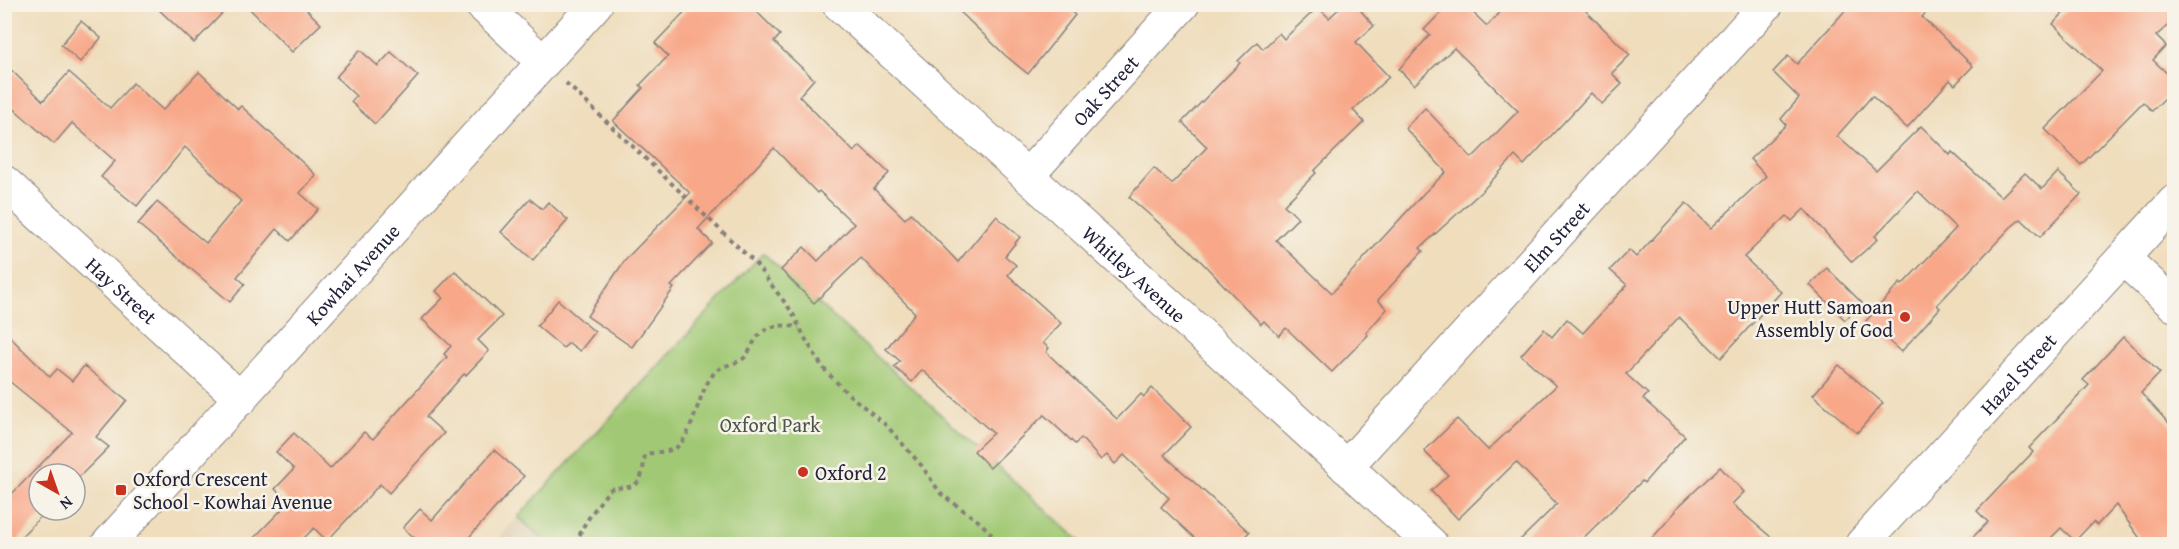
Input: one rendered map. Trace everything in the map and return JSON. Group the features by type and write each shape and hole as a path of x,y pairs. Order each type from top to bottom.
{"street":[{"path":"481,4 543,62"},
{"name":"Kowhai Avenue","path":"108,544 596,4"},
{"name":"Whitley Avenue","path":"839,4 1431,544"},
{"name":"Oak Street","path":"1027,176 1183,4"},
{"name":"Elm Street","path":"1346,467 1767,4"},
{"name":"Hay Street","path":"4,182 241,399"},
{"name":"Hazel Street","path":"1862,544 2175,202"},
{"path":"2124,259 2175,305"}],"path":[{"path":"543,62 754,262 792,312 812,353 835,382 887,426 916,458 941,494 981,523 1000,544"},
{"path":"582,544 581,530 602,496 610,489 630,488 638,481 642,474 645,454 675,448 682,440 694,417 700,396 717,370 744,358 757,338 769,327 787,325 799,328"}],"shaded area":[{"path":"518,517 548,544 494,544"}],"green space":[{"name":"Oxford Park","path":"763,253 1083,544 548,544 518,517"}],"building":[{"path":"153,4 231,4 194,43"},
{"path":"245,4 301,4 321,24 292,52"},
{"path":"692,4 749,4 780,35 774,42 814,79 799,96 854,152 860,146 889,173 874,189 905,219 911,213 958,262 996,216 1020,237 1005,256 1016,265 1008,275 1061,323 1043,343 1049,348 1046,352 1117,419 1141,394 1144,397 1152,388 1191,427 1164,455 1249,532 1238,544 1201,544 1161,507 1169,498 1124,455 1115,464 1107,455 1101,460 1081,438 1075,444 1044,415 990,468 974,451 993,433 922,370 912,382 894,367 900,361 886,349 915,313 861,258 814,303 781,270 804,247 818,261 854,224 819,191 817,193 774,148 698,229 712,243 671,286 674,288 632,347 587,316 625,260 690,193 613,121 643,88 640,85 668,56 655,43"},
{"path":"952,4 1062,4 1075,15 1028,74"},
{"path":"1344,4 1355,4 1374,26 1356,42 1389,77 1353,110 1364,122 1314,171 1316,173 1284,205 1298,218 1276,240 1332,293 1446,172 1405,128 1425,108 1472,158 1518,111 1454,48 1414,85 1399,69 1430,35 1424,30 1449,4 1464,4 1487,26 1508,4 1579,4 1630,55 1612,73 1622,84 1602,104 1591,93 1524,165 1515,156 1481,192 1420,248 1423,251 1378,300 1387,309 1366,333 1368,335 1332,372 1286,328 1279,336 1264,321 1261,324 1190,250 1129,197 1154,168 1172,184 1207,147 1182,122 1240,63 1238,61 1257,42 1263,49 1279,33 1284,39 1318,7 1329,18"},
{"path":"1851,4 1934,4 1922,17 1973,66 1955,85 1950,80 1907,128 1872,96 1837,136 1876,171 1921,126 1950,155 1952,152 2001,197 2025,173 2042,189 2058,172 2081,194 2040,237 2021,219 2011,227 1937,305 1940,308 1901,352 1866,321 1900,283 1902,285 1956,228 1918,191 1875,236 1878,239 1852,262 1804,209 1792,221 1787,216 1744,257 1781,292 1721,358 1679,317 1626,374 1648,394 1643,399 1685,436 1644,483 1642,481 1577,544 1516,544 1557,504 1516,462 1458,519 1431,491 1448,475 1424,451 1457,419 1488,450 1556,386 1521,355 1544,329 1552,337 1567,319 1583,333 1627,285 1610,270 1629,250 1636,257 1686,203 1711,228 1766,176 1750,159 1786,125 1781,119 1799,98 1773,72 1788,56 1797,64"},
{"path":"2072,4 2175,4 2175,19 2156,36 2166,46 2153,60 2175,81 2175,88 2152,111 2143,102 2081,165 2045,129 2102,71 2053,24"},
{"path":"81,21 101,38 80,62 61,45"},
{"path":"360,50 378,66 391,52 418,76 375,124 351,102 356,96 336,77"},
{"path":"4,63 43,101 69,72 110,108 133,83 163,110 199,72 238,109 241,106 316,175 300,193 318,209 290,241 277,229 237,277 245,284 230,302 138,224 157,202 206,243 241,201 185,147 137,206 101,177 115,161 72,123 54,144 4,100"},
{"path":"530,199 542,209 548,202 568,220 533,260 501,232"},
{"path":"1827,268 1862,303 1845,320 1810,285"},
{"path":"455,271 502,316 478,340 489,351 466,375 464,374 426,417 444,433 389,493 380,484 327,541 314,528 298,544 248,544 289,502 275,489 294,469 276,452 294,433 330,469 364,432 373,439 447,357 444,354 451,346 422,319 443,298 436,291"},
{"path":"558,300 595,332 580,351 569,343 563,348 537,326"},
{"path":"4,331 50,377 57,369 72,381 84,366 127,400 96,437 109,447 87,469 87,462 43,462 72,432 4,377"},
{"path":"2123,337 2160,373 2141,393 2175,430 2175,544 2144,544 2116,505 2097,525 2093,522 2075,541 2061,528 2045,544 1966,544 1988,522 1977,511 2033,452 2029,448 2089,385 2083,380"},
{"path":"1839,365 1883,403 1857,433 1813,395"},
{"path":"494,450 524,476 463,544 411,544 416,539 403,528 420,509 432,520"},
{"path":"1720,467 1744,492 1732,504 1779,544 1647,544 1675,510"},
{"path":"27,478 27,522 35,522 14,544 4,544 4,502"}],"place":[{"name":"Upper Hutt Samoan Assembly of God","path":"1905,317"},
{"name":"Oxford 2","path":"803,472"},
{"name":"Oxford Crescent School - Kowhai Avenue","path":"121,490"}]}
